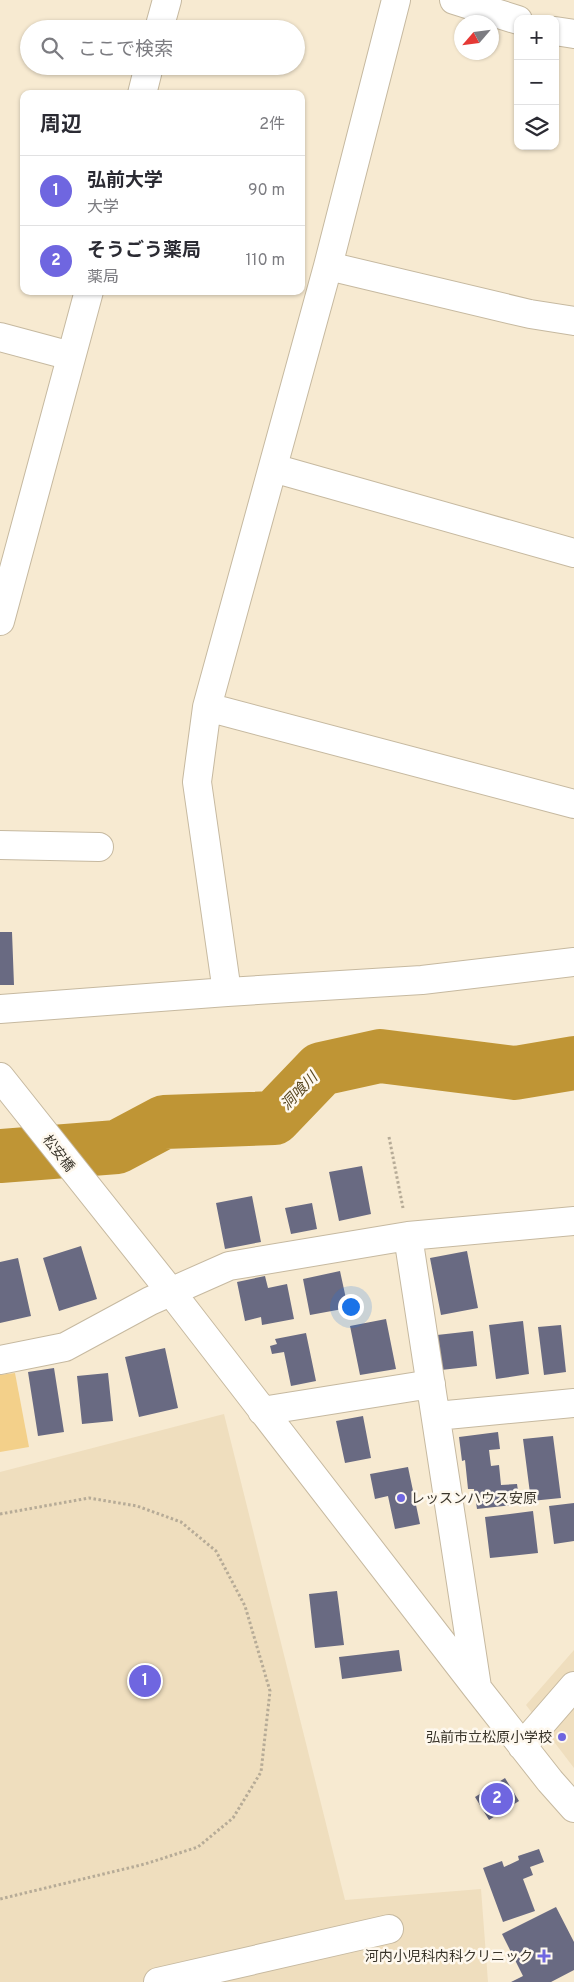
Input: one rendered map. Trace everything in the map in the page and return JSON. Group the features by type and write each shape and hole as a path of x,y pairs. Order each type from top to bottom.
{"street":[{"path":"161,20 167,0"},
{"path":"227,992 197,782 207,707 328,266 396,0"},
{"path":"454,0 514,19"},
{"path":"559,32 574,34"},
{"path":"143,90 147,75"},
{"path":"328,266 530,314 574,321"},
{"path":"0,622 88,295"},
{"path":"0,337 71,356"},
{"path":"273,468 574,553"},
{"path":"207,707 574,804"},
{"path":"0,845 99,847"},
{"path":"0,1009 422,980 574,962"},
{"name":"松安橋","path":"6,1085 170,1292 522,1746 574,1808"},
{"path":"0,1360 65,1347 170,1292 229,1266 408,1236 574,1221"},
{"path":"408,1236 477,1688"},
{"path":"262,1411 431,1384"},
{"path":"436,1416 574,1404"},
{"path":"522,1746 574,1686"},
{"path":"158,1982 389,1929"}],"path":[{"path":"389,1137 408,1236"},
{"path":"0,1514 88,1498 137,1506 181,1522 216,1551 245,1606 270,1691 261,1772 233,1818 198,1847 145,1864 0,1899"}],"shaded area":[{"path":"15,1373 29,1447 0,1452 0,1375"},
{"path":"224,1414 345,1900 481,1889 488,1982 0,1982 0,1472"},
{"name":"弘前市立松原小学校","path":"574,1650 574,1768 526,1705"}],"building":[{"path":"0,932 12,932 14,985 0,985"},
{"path":"362,1166 371,1214 339,1221 329,1172"},
{"path":"252,1196 261,1242 225,1249 216,1203"},
{"path":"312,1203 317,1229 291,1234 285,1208"},
{"path":"81,1246 97,1299 59,1311 43,1258"},
{"path":"467,1251 478,1308 441,1315 430,1258"},
{"path":"18,1258 31,1316 0,1323 0,1262"},
{"path":"340,1271 348,1308 310,1315 303,1279"},
{"path":"265,1276 268,1288 287,1284 294,1319 262,1325 261,1317 245,1321 237,1282"},
{"path":"386,1319 396,1369 360,1375 350,1326"},
{"path":"523,1321 529,1374 496,1379 489,1325"},
{"path":"561,1325 566,1372 544,1375 538,1327"},
{"path":"473,1331 477,1366 441,1370 437,1335"},
{"path":"306,1333 316,1381 291,1386 284,1352 272,1354 270,1346 277,1344 275,1339"},
{"path":"165,1348 178,1408 139,1417 125,1357"},
{"path":"54,1368 64,1432 38,1436 28,1372"},
{"path":"108,1373 113,1421 82,1424 77,1376"},
{"path":"363,1416 371,1458 345,1463 336,1421"},
{"path":"498,1432 500,1449 489,1450 491,1466 499,1465 501,1485 517,1484 520,1504 477,1509 474,1489 468,1489 465,1460 462,1461 459,1437"},
{"path":"553,1436 561,1498 531,1501 523,1439"},
{"name":"レッスンハウス安原","path":"408,1467 420,1524 395,1529 388,1496 375,1499 370,1474"},
{"path":"574,1503 574,1541 554,1544 549,1506"},
{"path":"533,1511 538,1553 490,1558 485,1517"},
{"path":"337,1591 344,1645 315,1648 309,1594"},
{"path":"399,1650 402,1671 342,1679 339,1657"},
{"path":"505,1778 519,1801 489,1820 475,1797"},
{"path":"539,1849 544,1862 530,1867 533,1875 523,1879 535,1911 503,1922 483,1868 502,1861 504,1867 519,1860 518,1856"},
{"name":"河内小児科内科クリニック","path":"556,1907 574,1942 574,1970 551,1982 511,1982 523,1976 502,1934"}],"waterway":[{"name":"洞喰川","path":"0,1156 117,1147 164,1122 274,1118 321,1069 380,1056 515,1073 574,1063"}],"place":[{"name":"レッスンハウス安原","path":"401,1498"},
{"name":"弘前大学","path":"145,1681"},
{"name":"弘前市立松原小学校","path":"562,1737"},
{"name":"そうごう薬局","path":"497,1799"},
{"name":"河内小児科内科クリニック","path":"544,1956"}]}
